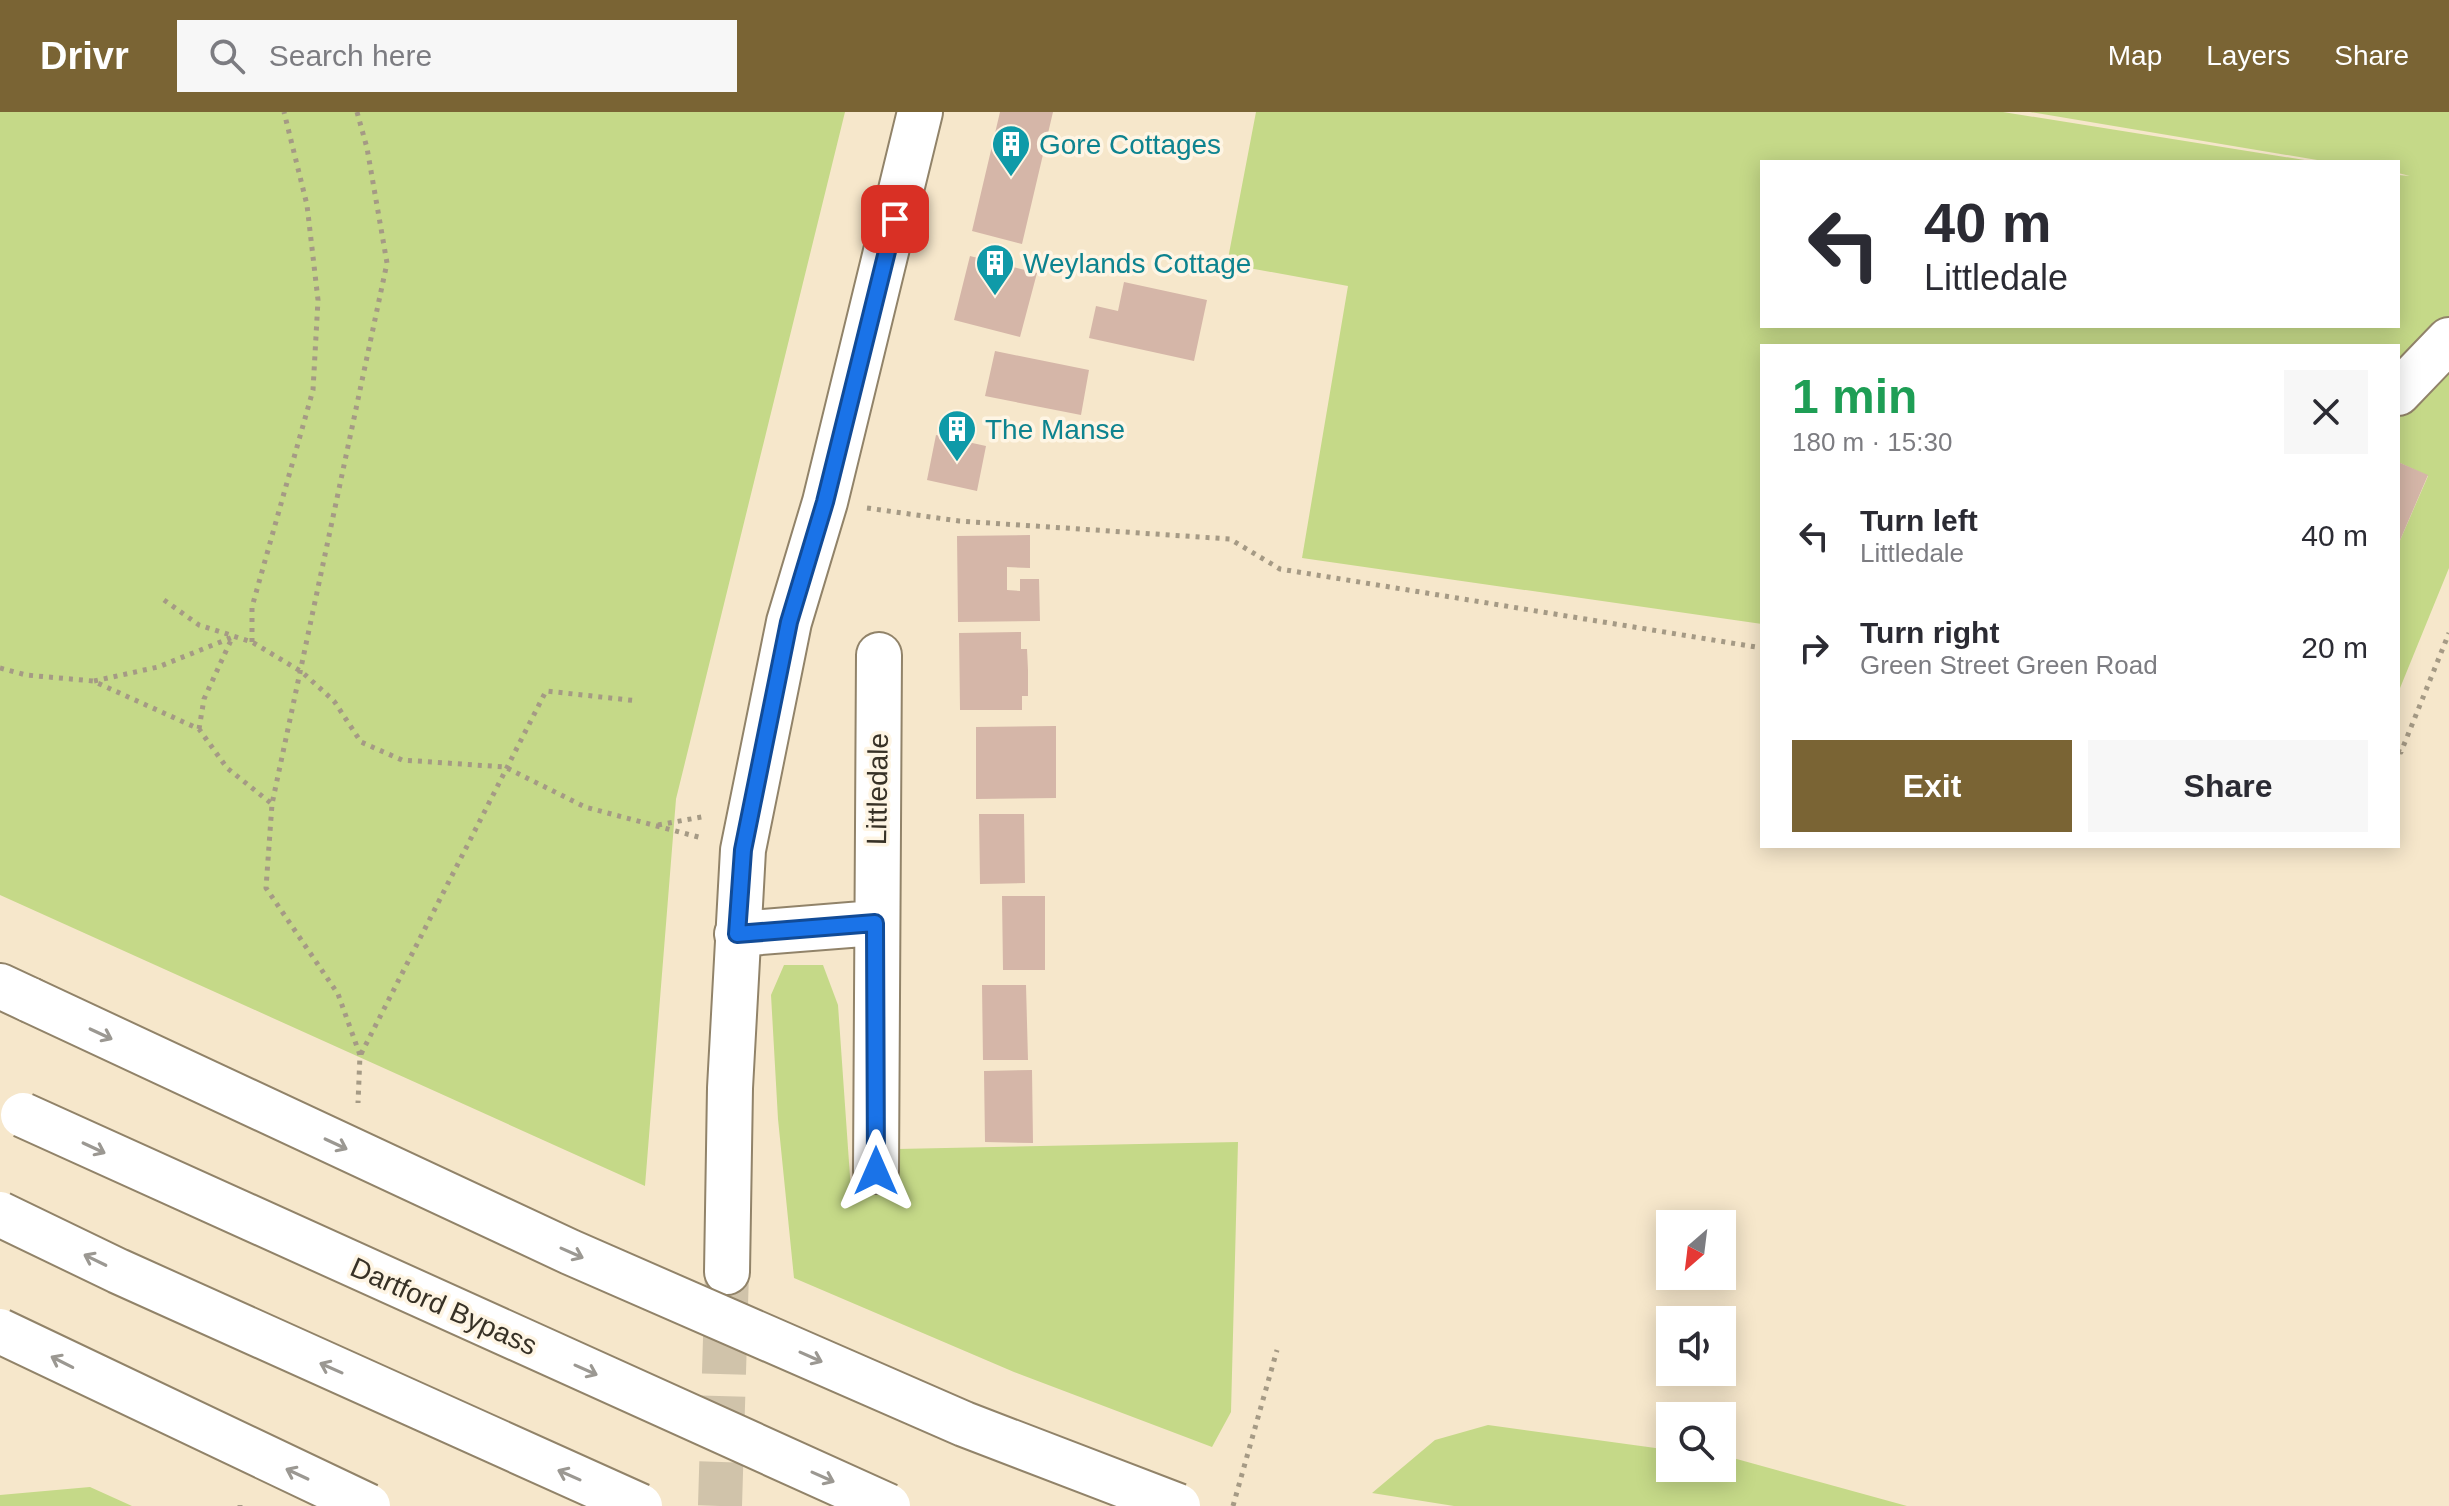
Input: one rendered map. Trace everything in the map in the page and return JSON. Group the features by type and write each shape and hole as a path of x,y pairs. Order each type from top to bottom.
{"main road":[{"path":"727,1272 737,934 743,850 789,622 825,502 920,112"},
{"path":"2400,391 2449,340"},
{"name":"Littledale","path":"876,1171 875,923 879,655"},
{"path":"737,934 875,923"},
{"path":"15,993 585,1258 964,1424 1178,1506"},
{"name":"Dartford Bypass","path":"11,1110 888,1506"},
{"path":"0,1214 132,1278 640,1506"},
{"path":"0,1331 368,1506"}],"path":[{"path":"252,642 252,607 313,390 317,315 307,205 284,112"},
{"path":"357,112 367,148 387,263 272,804 266,888 338,994 360,1055 358,1103"},
{"path":"825,502 959,521 1230,539 1280,569 1760,648"},
{"path":"164,600 199,625 252,642 302,672 334,701 361,742 402,760 505,767 585,807 743,850"},
{"path":"2400,752 2449,633"},
{"path":"0,668 26,675 93,681 158,667 233,637"},
{"path":"199,729 204,699 233,637"},
{"path":"93,681 199,729 227,768 272,804"},
{"path":"360,1055 546,691 638,701"},
{"path":"1233,1506 1277,1350"}],"green space":[{"path":"0,112 845,112 676,799 645,1186 0,895"},
{"path":"1256,112 2003,112 2304,160 1760,160 1760,328 2400,328 2400,175 2410,176 2400,174 2400,160 2317,160 2030,112 2449,112 2449,568 2400,688 2400,540 2428,476 2400,463 2400,344 1760,344 1760,624 1302,558 1348,286 1227,264"},
{"path":"784,965 823,965 838,1005 851,1191 895,1190 897,1149 1238,1142 1231,1412 1212,1447 1014,1372 794,1278 778,1119 771,995"},
{"path":"1488,1425 1656,1448 1656,1482 1736,1482 1736,1459 1907,1506 1454,1506 1372,1493 1435,1440"},
{"path":"90,1487 132,1506 0,1506 0,1495"}],"building":[{"path":"1000,112 1053,112 1022,244 972,231"},
{"name":"Weylands Cottage","path":"970,256 1037,273 1020,337 954,320"},
{"path":"1124,282 1207,300 1194,361 1089,338 1096,306 1118,311"},
{"path":"995,351 1089,370 1081,415 985,396"},
{"name":"The Manse","path":"936,435 986,446 977,491 927,480"},
{"path":"2400,463 2428,475 2400,540"},
{"path":"1030,535 1030,568 1007,567 1007,590 1020,591 1020,579 1039,579 1040,621 958,622 957,536"},
{"path":"1021,632 1021,649 1027,649 1028,670 1028,696 1022,696 1022,710 960,710 959,633"},
{"path":"1056,726 1056,798 976,799 976,727"},
{"path":"979,814 1024,814 1025,883 980,884"},
{"path":"1002,896 1045,896 1045,970 1003,970"},
{"path":"982,985 1026,985 1028,1060 983,1060"},
{"path":"1032,1070 1033,1143 985,1142 984,1071"}],"tunnel":[{"path":"720,1506 727,1272"}],"place":[{"name":"Gore Cottages","path":"1011,178"},
{"name":"Weylands Cottage","path":"995,297"},
{"name":"The Manse","path":"957,463"}],"route":[{"path":"876,1171 875,923 737,934 743,850 789,622 825,502 895,219"}]}
